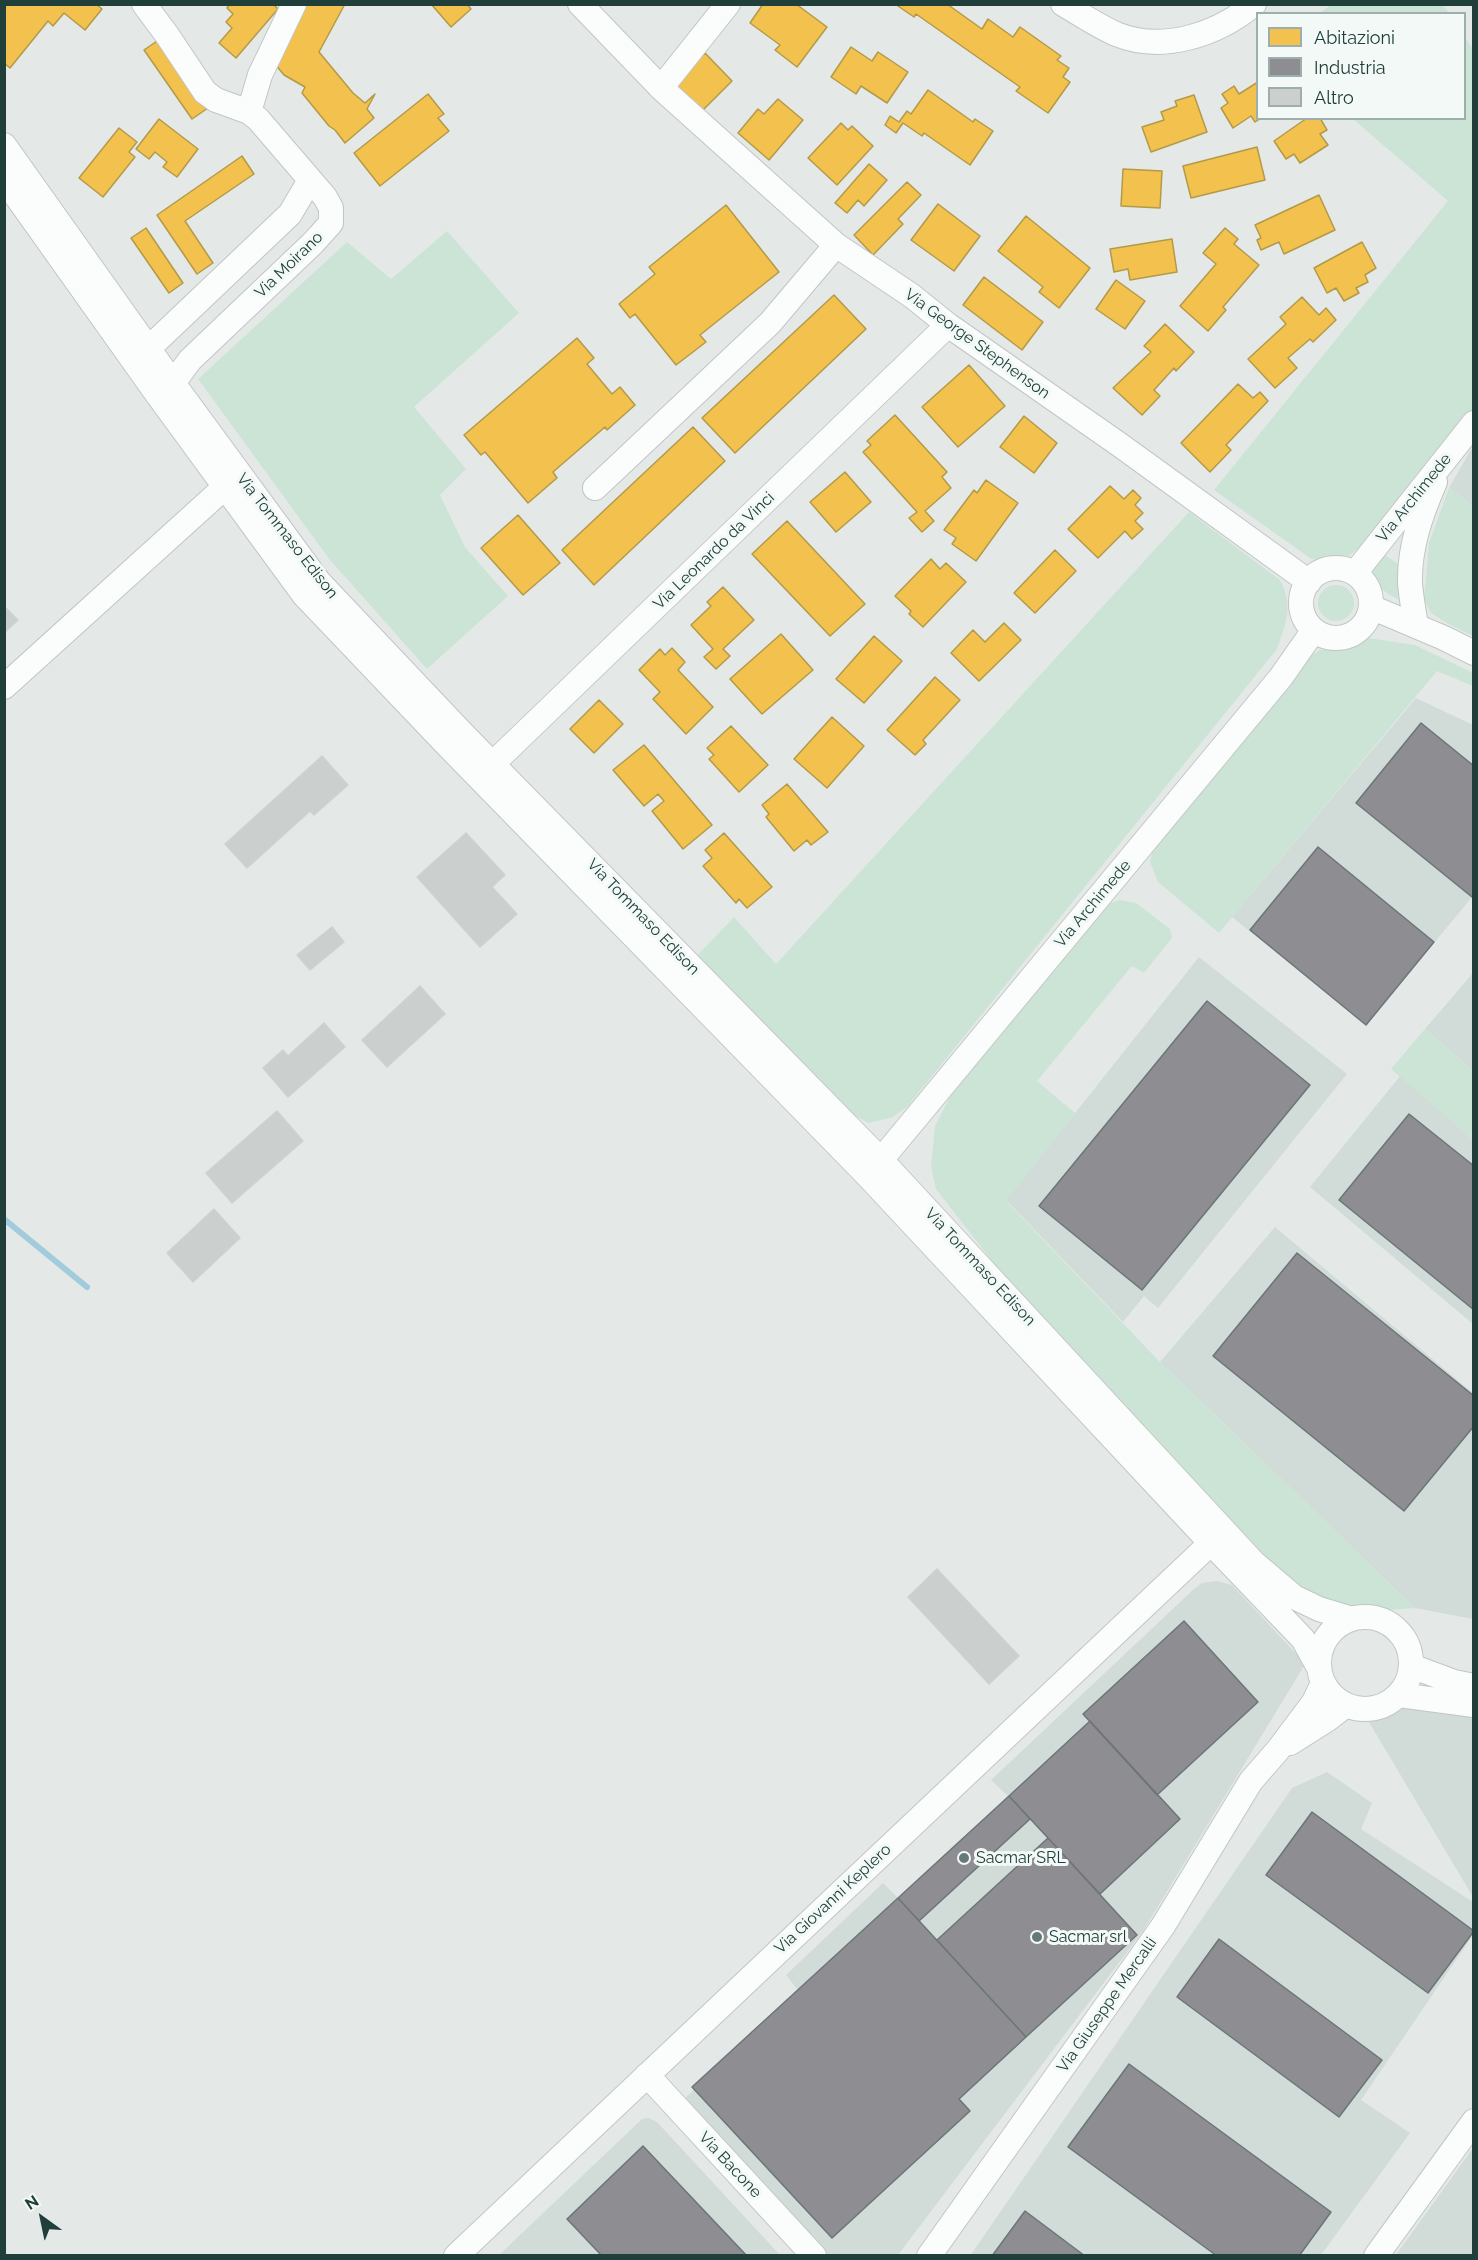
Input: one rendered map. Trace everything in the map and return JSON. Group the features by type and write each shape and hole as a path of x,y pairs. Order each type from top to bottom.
{"street":[{"name":"Via Moirano","path":"144,4 205,92 216,100 249,112 258,119 310,180 330,208 331,223 313,243 190,360 173,383"},
{"path":"249,112 260,75 294,4"},
{"name":"Via George Stephenson","path":"580,4 661,88 836,245 912,296 948,325 1309,582"},
{"path":"661,88 728,4"},
{"path":"1063,4 1117,34 1137,40 1161,42 1189,39 1209,32 1227,23 1254,4"},
{"name":"Via Tommaso Edison","path":"4,145 173,383 232,481"},
{"name":"Via Tommaso Edison","path":"4,179 232,481 486,770 874,1168 1254,1563 1293,1597 1319,1609 1352,1618"},
{"path":"149,348 290,214 310,180"},
{"path":"595,488 770,323 836,245"},
{"path":"188,310 189,328 198,337 211,340"},
{"name":"Via Leonardo da Vinci","path":"486,770 948,325"},
{"name":"Via Archimede","path":"1355,573 1473,423"},
{"path":"1416,626 1410,583 1414,541 1426,503 1446,458"},
{"path":"4,687 232,481"},
{"path":"1335,568 1355,573 1368,588 1371,607 1369,617 1354,633 1334,638 1323,636 1307,622 1301,602 1303,591 1316,575 1335,568"},
{"path":"1371,607 1473,653"},
{"name":"Via Archimede","path":"874,1168 1281,677 1314,630"},
{"name":"Via Tommaso Edison","path":"874,1168 1210,1543 1303,1639 1321,1676"},
{"name":"Via Giovanni Keplero","path":"456,2256 1210,1543"},
{"path":"1367,1617 1381,1620 1394,1627 1404,1638 1410,1652 1411,1666 1407,1682 1398,1695 1387,1704 1374,1709 1360,1709 1346,1705 1329,1693 1321,1676 1319,1655 1323,1643 1340,1624 1352,1618 1367,1617"},
{"path":"1411,1666 1454,1682 1473,1686"},
{"name":"Via Giuseppe Mercalli","path":"929,2256 1163,1926 1251,1781 1314,1702 1321,1676"},
{"path":"1398,1695 1473,1705"},
{"name":"Via Giuseppe Mercalli","path":"1278,1750 1346,1705"},
{"name":"Via Bacone","path":"646,2075 814,2256"},
{"path":"1376,2256 1472,2123"}],"shaded area":[{"path":"1473,446 1473,506 1449,488"},
{"path":"1416,698 1473,725 1473,896 1366,1025 1232,917"},
{"path":"1199,957 1347,1074 1158,1308 1144,1296 1123,1322 1006,1200"},
{"path":"1473,973 1473,1071 1425,1029"},
{"path":"1401,1075 1473,1140 1473,1324 1310,1187"},
{"path":"1275,1227 1473,1393 1473,1619 1415,1608 1160,1362"},
{"path":"1217,1581 1232,1585 1303,1661 1304,1666 1143,1931 898,2255 826,2255 682,2101 798,1990 786,1975 883,1883 898,1898 1008,1796 991,1780 1193,1590 1202,1583"},
{"path":"1402,1705 1473,1714 1473,1897 1366,1717"},
{"path":"1327,1772 1372,1803 1361,1829 1473,1902 1473,1935 1361,2100 1410,2133 1321,2255 970,2256 1292,1788"},
{"path":"649,2118 657,2122 780,2255 498,2256 642,2119"},
{"path":"1473,2148 1473,2255 1396,2255"}],"green space":[{"path":"1332,4 1443,5 1448,12 1321,12"},
{"path":"1466,38 1474,50 1473,411 1370,539 1347,557 1332,561 1310,558 1214,490 1448,201 1354,120 1466,120"},
{"path":"447,231 519,313 414,407 466,469 440,495 465,547 508,596 427,669 330,560 198,379 347,242 391,279"},
{"path":"1449,488 1473,506 1473,636 1431,613 1424,600 1429,543"},
{"path":"1189,512 1280,580 1288,606 1286,623 1277,649 907,1107 893,1117 869,1123 845,1111 694,959 734,917 776,964"},
{"path":"1379,551 1400,565 1402,601 1386,592 1376,582 1374,568"},
{"path":"1336,585 1349,590 1354,603 1349,616 1336,621 1323,616 1318,603 1323,590"},
{"path":"1368,638 1415,645 1473,673 1473,686 1437,671 1219,933 1158,882 1150,862 1154,844 1309,657 1320,650 1340,648"},
{"path":"1119,900 1136,903 1170,929 1172,938 1144,973 1132,966 1037,1081 1075,1113 1006,1201 1160,1362 1415,1608 1388,1610 1327,1603 1294,1585 1263,1562 1019,1296 936,1189 931,1166 935,1126 953,1091 1106,905"},
{"path":"1425,1029 1473,1071 1473,1140 1391,1069"}],"building: Abitazioni":[{"path":"4,4 96,4 102,9 85,30 64,13 53,26 48,21 10,68 4,63"},
{"path":"230,4 273,4 278,9 236,58 219,43 232,28 226,22 233,14 227,8"},
{"path":"305,4 345,4 319,52 353,93 365,103 375,94 367,109 374,118 345,143 302,93 305,87 284,75 275,64"},
{"path":"431,4 467,4 471,9 451,27"},
{"path":"763,4 796,4 827,27 797,67 775,50 780,45 750,23"},
{"path":"895,4 947,4 982,29 988,19 1013,37 1020,27 1061,56 1057,60 1069,68 1063,77 1070,82 1048,113 1016,91 1020,87 916,14 914,17"},
{"path":"160,39 208,108 192,119 144,50"},
{"path":"851,47 872,61 878,52 908,72 887,103 861,86 856,94 831,77"},
{"path":"705,53 732,81 700,113 672,85"},
{"path":"1256,83 1256,120 1258,120 1255,122 1251,116 1233,128 1221,108 1228,103 1222,94 1234,86 1239,94"},
{"path":"928,90 973,122 975,119 993,131 970,165 924,133 922,136 903,123 896,133 885,125 890,116 899,122 907,111 911,114"},
{"path":"428,94 444,114 438,118 449,131 380,186 354,153"},
{"path":"1194,95 1207,132 1151,152 1142,127 1164,120 1161,112 1177,106 1175,101"},
{"path":"778,99 803,120 769,160 738,133 758,109 764,114"},
{"path":"159,119 198,149 177,177 163,167 167,162 155,152 149,159 136,149"},
{"path":"1304,120 1321,120 1327,130 1320,134 1328,145 1300,163 1294,154 1286,159 1274,141"},
{"path":"841,123 848,130 852,126 873,146 837,185 808,158"},
{"path":"119,128 137,142 129,152 135,157 103,197 79,178"},
{"path":"1257,147 1265,180 1191,198 1183,166"},
{"path":"242,156 254,174 185,221 213,263 197,274 157,215"},
{"path":"869,164 887,180 864,206 858,200 847,213 835,203"},
{"path":"1123,169 1162,171 1160,208 1121,206"},
{"path":"907,182 921,195 898,219 903,224 873,255 854,235"},
{"path":"1319,195 1335,230 1284,254 1279,242 1261,250 1257,240 1261,238 1255,225"},
{"path":"938,204 980,236 954,271 911,240"},
{"path":"726,205 779,272 700,335 706,342 676,365 635,314 630,318 619,304 655,274 649,267"},
{"path":"1026,216 1090,268 1059,308 1039,292 1043,287 998,251"},
{"path":"146,228 183,283 169,293 131,238"},
{"path":"1225,228 1238,239 1234,244 1259,265 1223,307 1226,310 1208,331 1180,306 1216,264 1203,253"},
{"path":"1172,239 1177,272 1130,280 1128,269 1114,272 1110,249"},
{"path":"1362,242 1376,268 1365,275 1368,282 1356,288 1359,293 1344,301 1336,288 1327,293 1314,268"},
{"path":"984,277 1043,322 1022,350 963,305"},
{"path":"1116,280 1145,301 1125,329 1096,309"},
{"path":"834,295 866,329 735,453 702,418"},
{"path":"1302,297 1319,315 1326,308 1336,320 1313,342 1310,339 1288,358 1297,368 1275,388 1248,359 1286,324 1280,317"},
{"path":"1165,324 1194,352 1176,371 1174,368 1154,390 1160,396 1142,415 1113,388 1151,352 1144,346"},
{"path":"577,338 594,358 587,364 612,394 620,387 635,405 607,430 605,427 553,472 557,478 528,503 485,452 481,455 464,435"},
{"path":"969,365 1005,406 958,447 922,407"},
{"path":"1238,384 1253,398 1260,392 1268,401 1226,445 1231,450 1210,472 1181,443"},
{"path":"895,415 947,472 942,477 951,488 925,511 934,521 922,532 909,518 917,512 863,452 871,445 867,441"},
{"path":"1024,416 1057,443 1034,473 1000,447"},
{"path":"693,427 725,461 594,585 562,550"},
{"path":"845,472 871,502 836,532 810,502"},
{"path":"986,480 1018,503 976,561 952,544 956,538 944,530 974,490 977,493"},
{"path":"1110,486 1124,499 1133,490 1141,498 1135,505 1143,513 1135,521 1143,529 1132,539 1125,531 1098,558 1068,529"},
{"path":"518,515 560,563 523,595 481,548"},
{"path":"787,521 865,604 830,636 752,554"},
{"path":"1055,550 1076,571 1035,613 1014,593"},
{"path":"931,559 940,569 946,563 966,582 923,627 909,614 911,611 895,596"},
{"path":"723,587 754,620 723,649 730,656 716,669 704,657 713,649 691,625 711,606 707,602"},
{"path":"1004,623 1021,640 979,681 951,653 973,630 985,642"},
{"path":"781,634 813,670 762,714 730,679"},
{"path":"874,636 902,661 864,703 836,679"},
{"path":"672,648 685,662 678,670 713,707 686,734 653,699 660,692 639,670 660,649 665,655"},
{"path":"935,677 960,700 923,740 926,744 915,755 887,730"},
{"path":"599,700 623,724 594,753 570,729"},
{"path":"832,717 864,746 827,788 794,759"},
{"path":"731,726 768,765 739,792 709,759 714,755 707,748"},
{"path":"644,745 712,825 683,849 652,811 664,801 658,794 644,806 613,770"},
{"path":"787,784 828,832 811,845 807,840 794,851 766,817 769,814 762,805"},
{"path":"724,833 772,887 747,908 739,899 736,903 703,866 712,858 705,850"}],"building: Industria":[{"path":"1421,723 1474,766 1474,895 1472,897 1356,803"},
{"path":"1318,847 1434,942 1366,1025 1250,930"},
{"path":"1207,1001 1310,1085 1142,1290 1039,1206"},
{"path":"1409,1114 1474,1166 1474,1310 1339,1200"},
{"path":"1297,1253 1474,1396 1474,1426 1404,1511 1213,1356"},
{"path":"1184,1621 1258,1702 1157,1795 1083,1714"},
{"path":"1090,1721 1180,1819 1100,1894 1009,1796"},
{"name":"Sacmar SRL","path":"1009,1796 1030,1819 919,1921 898,1898"},
{"path":"1312,1812 1474,1931 1428,1993 1266,1875"},
{"name":"Sacmar srl","path":"1048,1838 1137,1935 1026,2037 937,1940"},
{"path":"898,1898 1026,2037 959,2099 970,2111 832,2238 692,2087"},
{"path":"1219,1939 1382,2060 1339,2117 1177,1997"},
{"path":"1129,2064 1331,2212 1299,2256 1217,2256 1068,2147"},
{"path":"643,2146 747,2256 602,2256 567,2219"},
{"path":"1025,2211 1085,2256 992,2256"}],"building: Altro":[{"path":"4,606 18,620 4,633"},
{"path":"322,756 348,785 314,815 310,811 247,868 225,844"},
{"path":"466,833 505,875 492,887 517,914 480,947 417,877"},
{"path":"332,927 344,942 310,970 297,955"},
{"path":"420,986 445,1014 387,1067 362,1040"},
{"path":"324,1023 345,1047 288,1097 263,1068 283,1050 288,1056"},
{"path":"277,1111 303,1141 232,1203 206,1173"},
{"path":"214,1209 240,1238 193,1282 167,1253"},
{"path":"937,1569 1019,1656 989,1684 908,1597"}],"waterway":[{"path":"4,1219 87,1287"}],"place":[{"name":"Sacmar SRL","path":"964,1858"},
{"name":"Sacmar srl","path":"1037,1937"}]}
